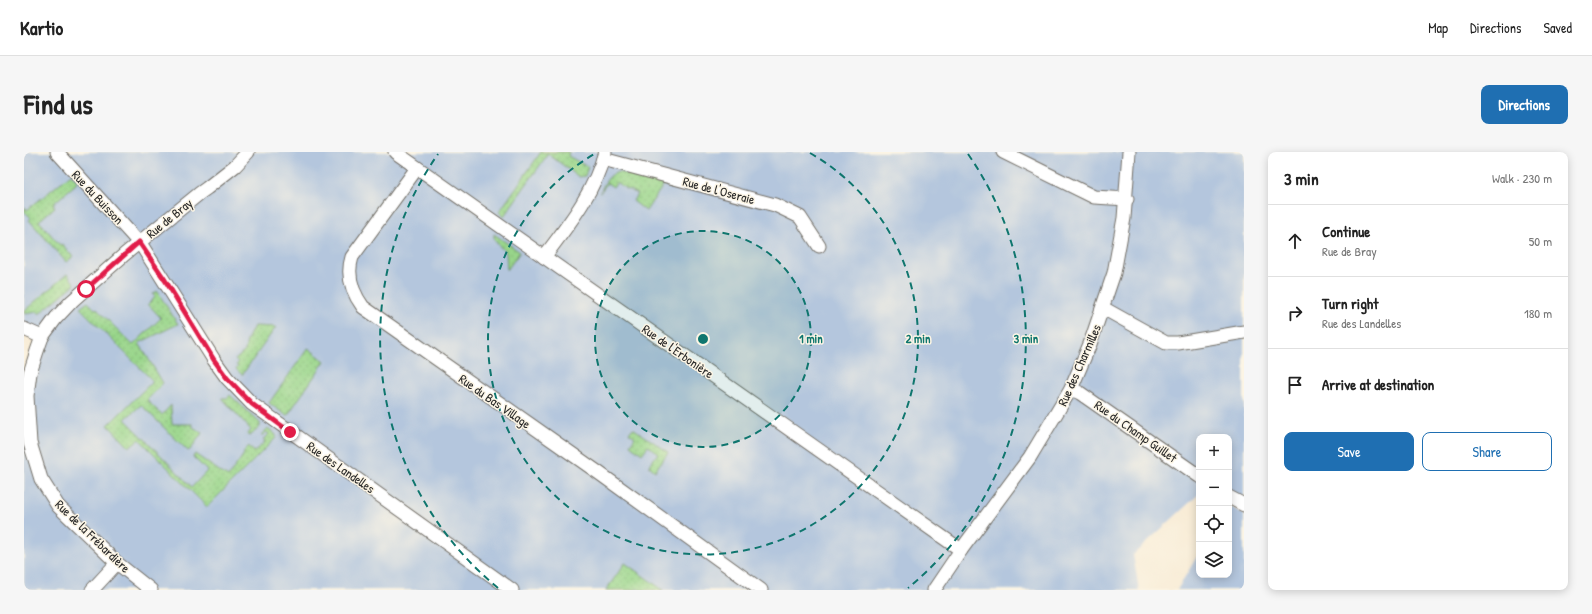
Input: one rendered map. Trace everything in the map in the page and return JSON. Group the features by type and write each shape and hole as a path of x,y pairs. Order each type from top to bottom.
{"street":[{"name":"Rue du Buisson","path":"57,152 139,242"},
{"name":"Rue de Bray","path":"42,337 56,318 72,301 139,242 235,166 248,152"},
{"name":"Rue de l'Erbonière","path":"395,152 961,550"},
{"path":"1003,152 1094,197 1126,199"},
{"name":"Rue des Charmilles","path":"934,590 961,550 1030,457 1072,389 1104,308 1118,256 1126,199 1129,152"},
{"name":"Rue de l'Oseraie","path":"544,257 580,209 593,186 604,155 775,205 800,217 819,246"},
{"name":"Rue du Bas Village","path":"417,168 352,257 349,266 350,285 363,308 599,473 761,590"},
{"name":"Rue des Landelles","path":"139,242 165,280 214,360 227,378 252,404 512,590"},
{"path":"1104,308 1166,343 1178,343 1244,332"},
{"path":"24,329 42,337"},
{"name":"Rue de la Frébardière","path":"42,337 33,362 27,396 30,443 41,479 58,506 117,563 151,590"},
{"name":"Rue du Champ Guillet","path":"1072,389 1080,393 1196,474"},
{"path":"1232,499 1244,505"},
{"path":"92,590 117,563"}],"shaded area":[{"path":"24,152 1244,152 1244,497 1232,494 1232,434 1196,434 1196,497 1133,555 1139,590 24,590 24,397 42,338 24,330"},
{"path":"1232,508 1244,514 1244,590 1177,590 1196,558 1196,578 1232,578"}],"green space":[{"path":"541,152 569,152 568,156 588,167 585,176 579,177 548,154 504,216 499,212"},
{"path":"619,172 669,184 671,187 670,188 664,184 646,211 633,201 637,194 628,189 627,190 617,182 613,187 607,183 600,193 609,177"},
{"path":"71,174 77,181 76,184 53,204 55,207 39,221 60,245 62,244 73,257 66,262 29,220 31,218 24,211 25,207 27,210"},
{"path":"494,234 520,252 507,270 506,253 494,240"},
{"path":"67,274 75,284 39,314 37,312 25,314 24,311"},
{"path":"157,291 178,324 139,343 163,383 147,400 162,415 171,405 172,424 192,424 193,427 202,433 188,451 141,405 125,419 192,487 207,471 193,457 195,454 228,477 244,454 243,452 249,446 254,452 265,442 263,440 269,434 266,432 262,436 261,435 268,428 276,435 276,438 207,507 139,439 129,447 108,425 151,383 152,380 80,308 88,302 133,345 161,318 148,304 155,297 153,294"},
{"path":"254,326 276,327 242,375 236,369 238,367 236,365 238,363 235,360 245,351 247,340"},
{"path":"308,348 325,361 287,416 269,403"},
{"path":"230,395 260,423 260,427 250,436 247,435 251,430 222,398 227,398"},
{"path":"633,428 668,452 655,471 649,466 658,453 648,446 642,454 630,445 635,437 629,433"},
{"path":"625,563 663,590 640,590 637,588 636,590 606,590"}],"route":[{"path":"86,289 139,242 165,280 204,345 227,378 252,404 290,432"}]}
